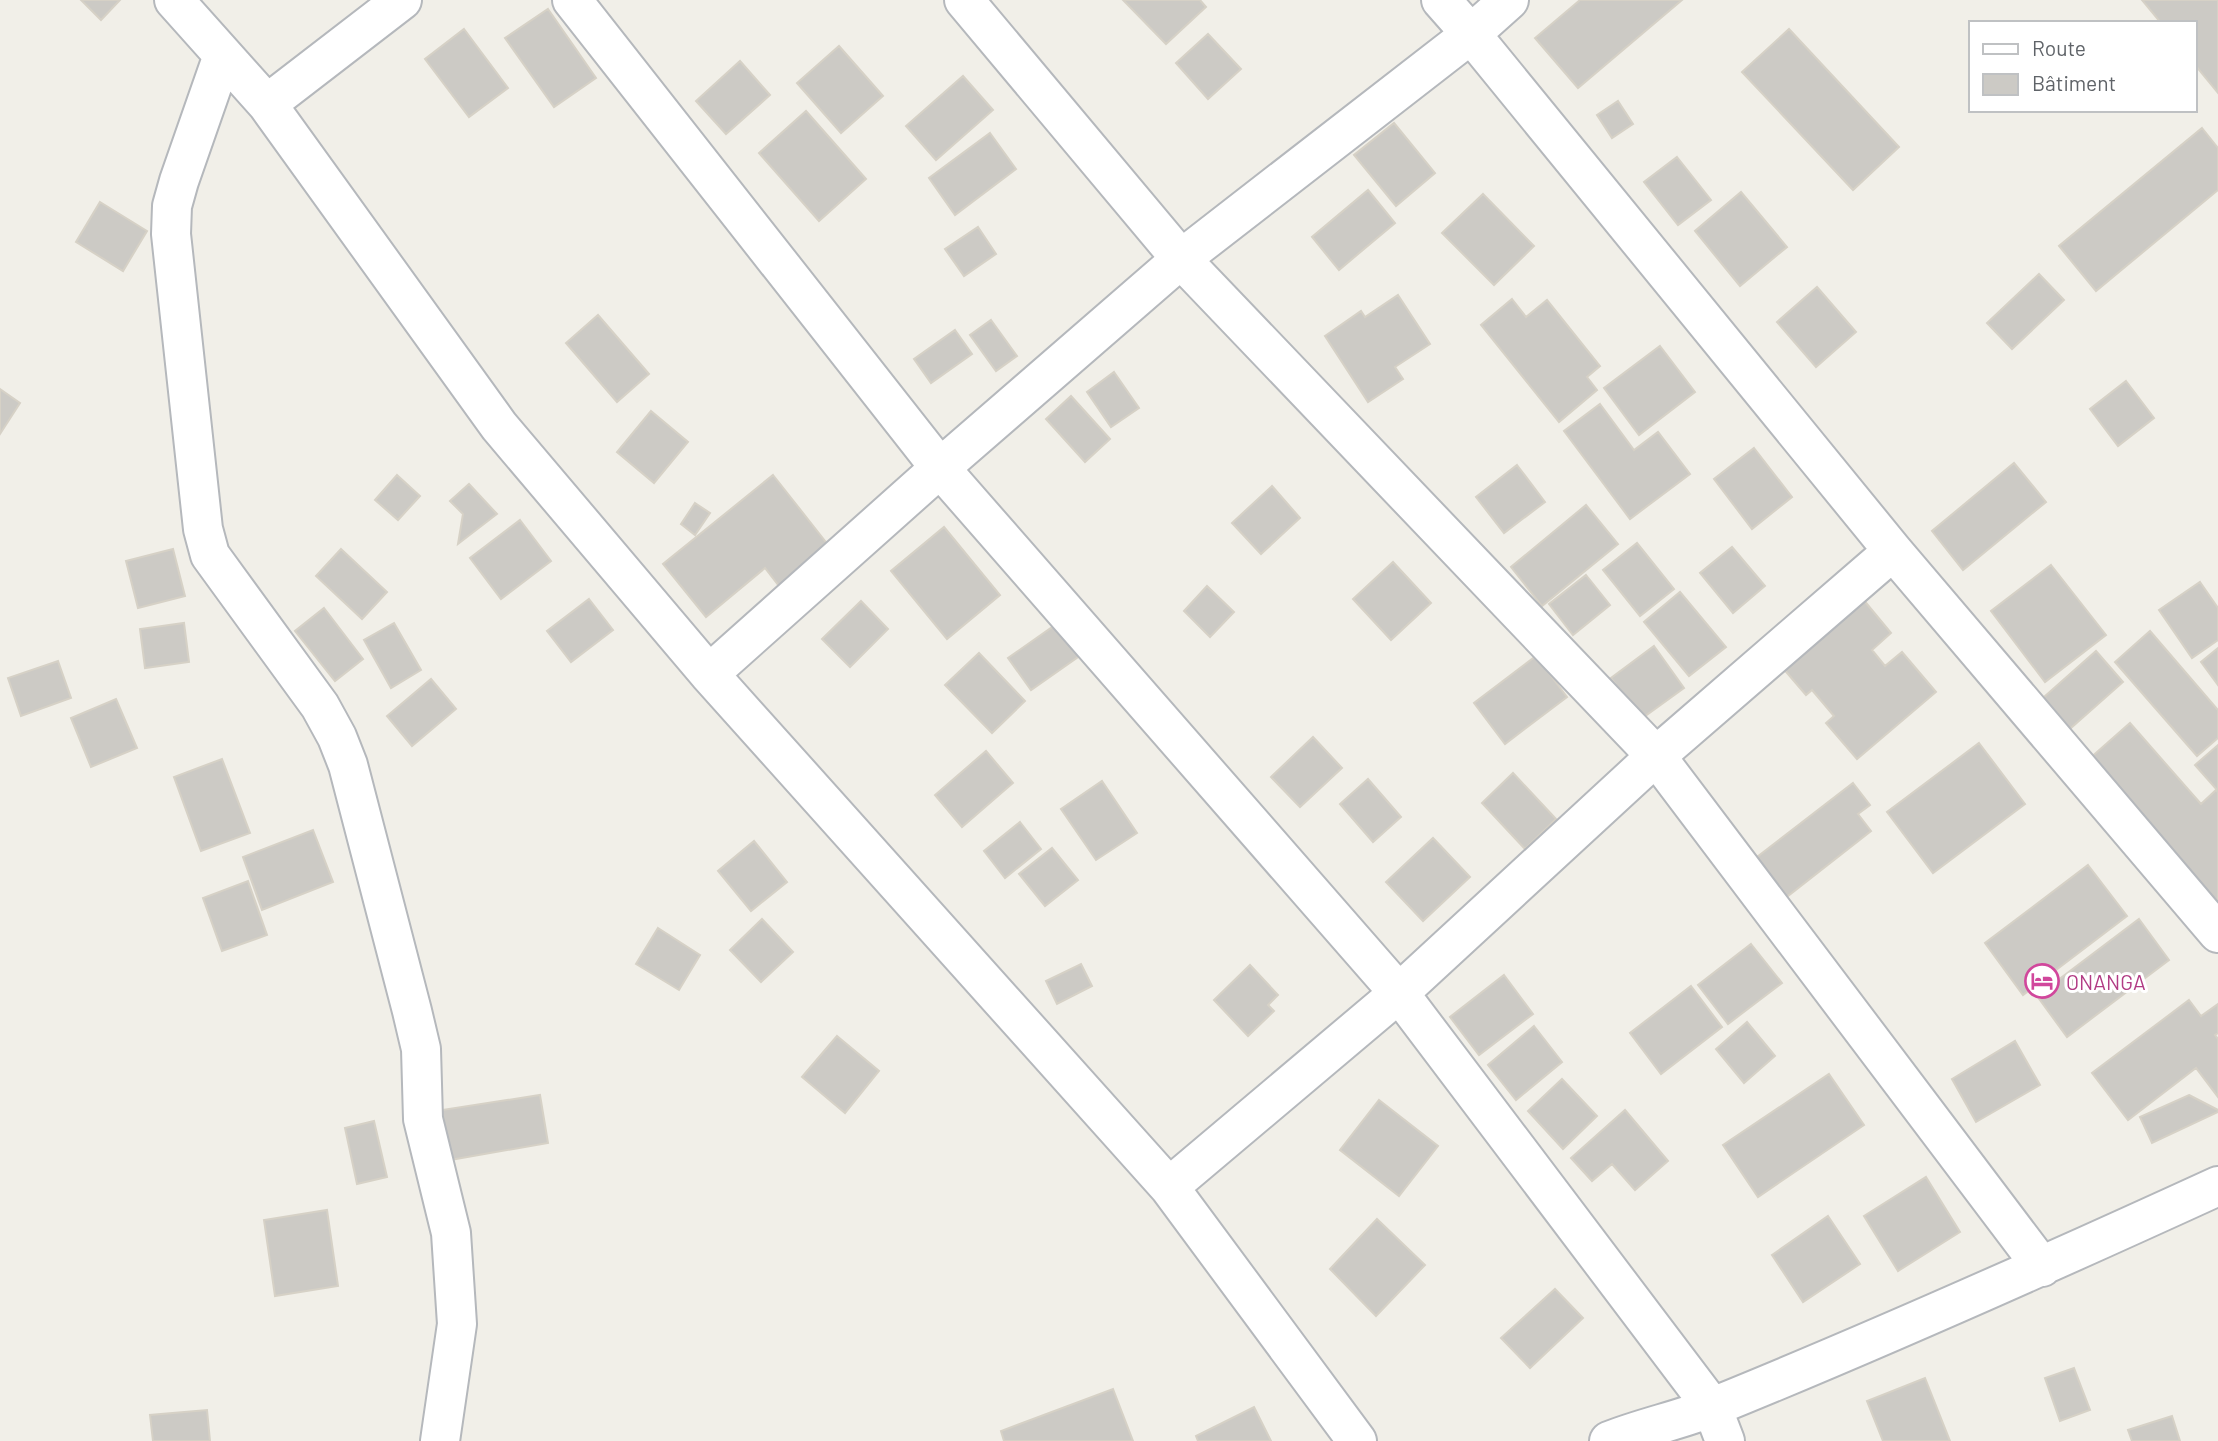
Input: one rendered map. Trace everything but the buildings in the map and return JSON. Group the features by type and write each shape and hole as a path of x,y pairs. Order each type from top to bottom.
{"street":[{"path":"174,0 267,104 499,426 709,674 1169,1187 1357,1441"},
{"path":"267,104 402,0"},
{"path":"572,0 940,468 1399,993 1718,1424"},
{"path":"964,0 1181,259 1656,756 2042,1267"},
{"path":"1441,0 1893,551 2218,933"},
{"path":"709,674 940,468 1181,259 1471,34 1509,0"},
{"path":"223,55 172,206 171,233 203,529 210,555 320,706 337,737 348,765 412,1011 421,1049 423,1119 451,1233 457,1324 440,1441"},
{"path":"1169,1187 1399,993 1656,756 1893,551"},
{"path":"1609,1441 1642,1428 1718,1424 2042,1267 2218,1186"}],"place":[{"name":"ONANGA","path":"2042,981"}]}
